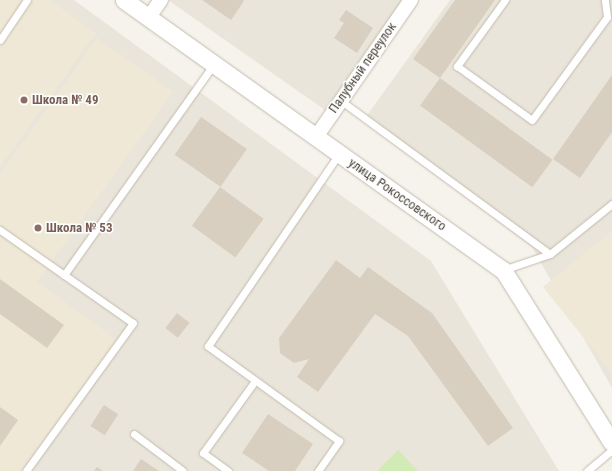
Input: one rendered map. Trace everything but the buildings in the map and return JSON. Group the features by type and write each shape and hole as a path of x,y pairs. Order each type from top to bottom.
{"street":[{"name":"улица Рокоссовского","path":"124,0 503,270 612,443"},
{"path":"149,17 161,0"},
{"name":"Палубный переулок","path":"316,137 340,100 411,0"}],"lane":[{"path":"0,40 27,0"},
{"path":"505,0 457,66 532,120 606,17 606,0"},
{"path":"64,275 214,64"},
{"path":"340,100 550,254"},
{"path":"318,471 339,441 208,346 339,154"},
{"path":"503,270 550,254 612,204"},
{"path":"0,230 133,323 26,471"},
{"path":"228,471 203,453 255,381"},
{"path":"134,434 183,471"},
{"path":"587,471 612,450"}],"shaded area":[{"path":"0,0 74,0 431,261 559,471 0,471"},
{"name":"Школа № 49","path":"0,0 49,0 96,33 0,167"},
{"path":"168,0 402,0 325,110"},
{"path":"450,0 612,0 612,388 532,247 363,121"},
{"name":"Школа № 53","path":"97,38 173,92 37,282 117,340 23,471 0,471 0,174"},
{"path":"612,231 612,373 543,287"}],"green space":[{"path":"398,450 418,471 377,471"}],"place":[{"name":"Школа № 49","path":"24,100"},
{"name":"Школа № 53","path":"38,228"}]}
